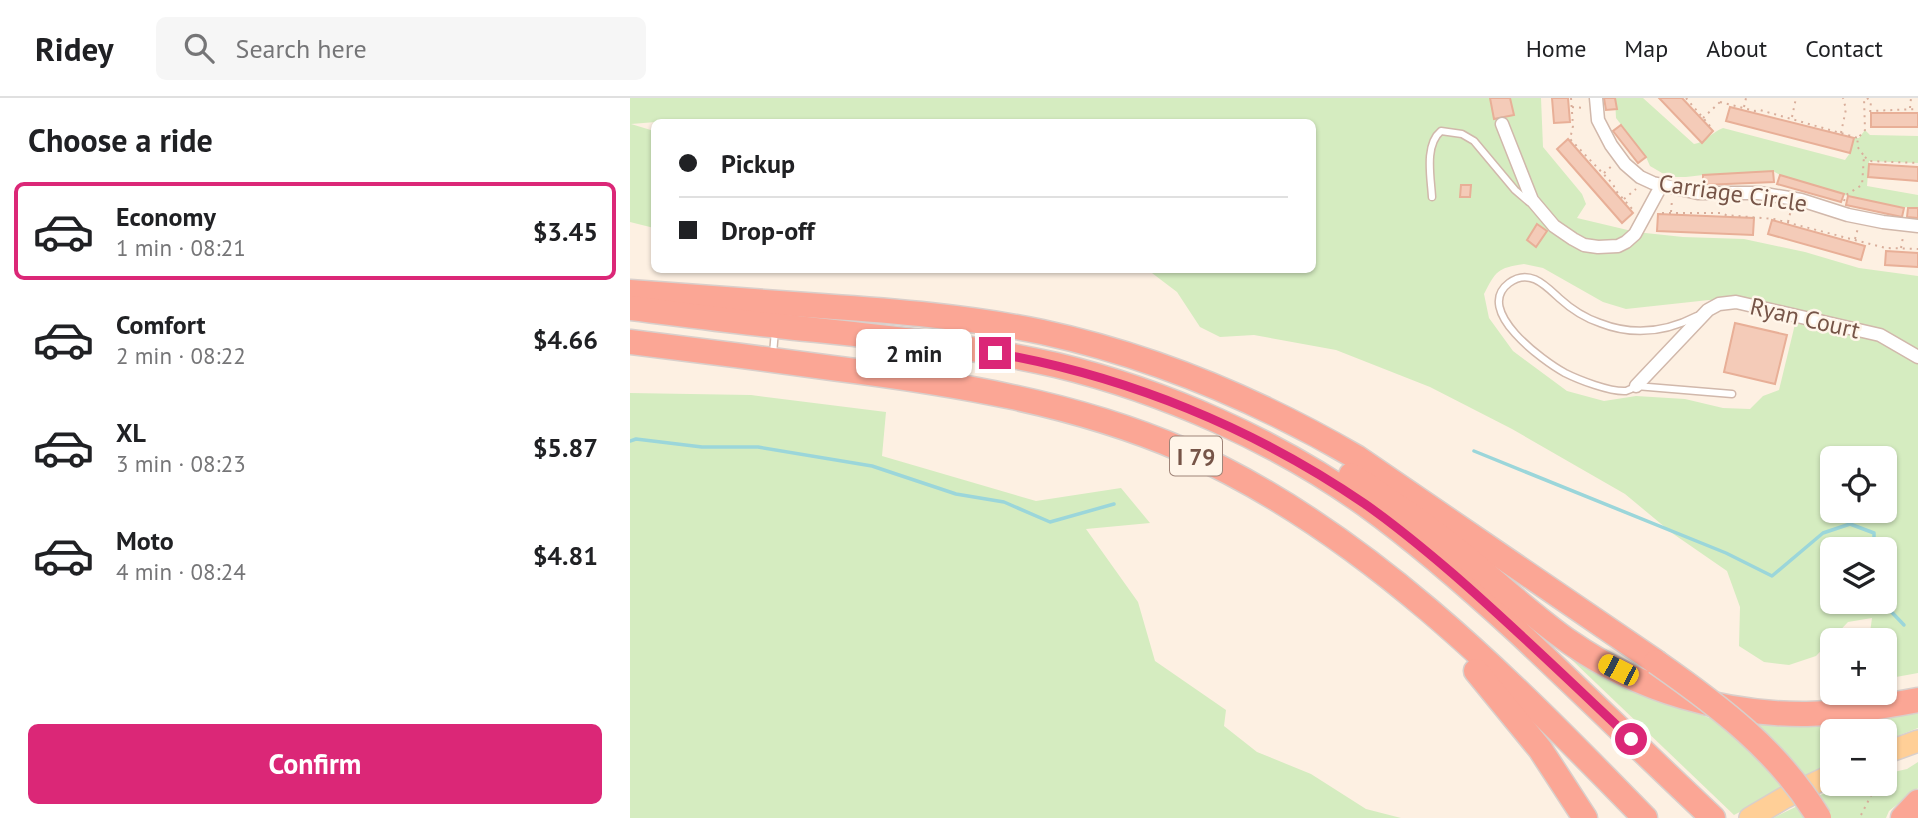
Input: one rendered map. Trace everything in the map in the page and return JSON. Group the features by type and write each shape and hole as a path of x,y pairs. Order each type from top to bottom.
{"highway":[{"path":"630,292 955,317 1054,335 1104,348 1155,364 1261,406 1356,457 1720,707 1758,741 1789,775 1819,818"},
{"name":"I 79","path":"630,308 922,340 1058,366 1149,393 1218,422 1271,447 1365,504 1419,545 1575,685 1709,814"},
{"name":"I 79","path":"630,342 895,376 973,388 1049,405 1168,445 1252,484 1324,529 1403,590 1508,682 1645,818"},
{"path":"1058,366 1144,382 1181,393 1242,418 1312,452 1347,472 1419,521 1571,643 1602,662 1656,688 1725,707 1778,713 1831,713 1918,700"},
{"path":"1403,590 1518,720 1559,777 1584,818"},
{"path":"1903,818 1918,802"}],"main road":[{"path":"1897,748 1918,740"},
{"path":"1750,818 1820,781"}],"street":[{"name":"Carriage Circle","path":"1596,98 1602,130 1618,155 1640,177 1667,187 1698,193 1759,193 1861,217 1918,226"},
{"path":"1502,124 1532,200 1563,233 1584,245 1618,246 1635,234 1667,187"},
{"name":"Ryan Court","path":"1708,310 1719,304 1736,302 1880,335 1918,357"},
{"path":"1636,386 1708,310"}],"lane":[{"path":"1432,197 1433,141 1441,131 1462,134 1474,141 1514,190 1544,214"},
{"path":"1708,310 1683,323 1654,330 1616,329 1575,310 1540,281 1530,277 1518,278 1507,284 1501,293 1499,305 1510,327 1538,355 1564,372 1607,388 1628,391 1636,386 1732,394"},
{"path":"773,360 775,326"}],"path":[{"path":"1571,98 1573,126 1570,139 1635,212"},
{"path":"1686,98 1710,126"},
{"path":"1703,118 1721,98"},
{"path":"1744,108 1746,98"},
{"path":"1792,119 1796,98"},
{"path":"1841,134 1846,109 1843,98"},
{"path":"1866,98 1871,103 1870,111 1918,109"},
{"path":"1866,98 1866,130 1858,138 1857,146 1864,156 1869,161 1918,163"},
{"path":"1910,109 1911,98"},
{"path":"1720,102 1760,110 1858,138"},
{"path":"1846,195 1863,185 1864,156"},
{"path":"1603,174 1606,171"},
{"path":"1667,187 1671,213"},
{"path":"1624,200 1632,192"},
{"path":"1656,212 1721,213 1774,219 1886,248 1918,249"},
{"path":"1861,815 1871,796"}],"green space":[{"path":"630,98 1490,98 1495,119 1514,115 1510,98 1541,98 1543,147 1582,194 1586,204 1577,218 1636,232 1744,239 1805,252 1859,268 1918,276 1918,673 1897,677 1897,628 1871,628 1872,618 1848,622 1842,628 1820,628 1820,652 1816,656 1789,665 1764,662 1739,646 1740,607 1727,571 1672,533 1625,494 1512,429 1430,387 1336,350 1254,335 1220,337 1200,327 1177,292 1152,273 1316,273 1316,119 651,119 651,122 631,124 651,130 651,227 630,222","holes":["1524,264 1543,268 1603,302 1626,309 1709,300 1736,302 1797,316 1779,390 1763,396 1750,409 1723,408 1685,399 1636,396 1604,401 1567,391 1513,351 1489,318 1484,294 1498,272"]},
{"path":"1615,98 1643,98 1694,144 1723,128 1845,160 1854,138 1859,138 1865,130 1870,135 1918,136 1918,163 1869,161 1867,186 1918,195 1918,208 1866,201 1773,171 1686,177 1662,173 1650,166 1616,118"},
{"path":"630,393 751,395 886,412 882,456 1036,501 1121,488 1150,523 1086,529 1138,602 1155,661 1226,710 1224,726 1257,752 1311,774 1366,809 1401,818 630,818"},
{"path":"1550,639 1619,684 1715,720 1805,727 1820,725 1820,770 1734,815"},
{"path":"1918,711 1918,728 1897,736 1897,719 1862,719"},
{"path":"1918,762 1918,788 1889,811 1886,818 1773,818 1820,795 1897,796 1897,771"}],"building":[{"path":"1490,98 1510,98 1514,115 1494,119"},
{"path":"1552,98 1568,98 1570,122 1554,123"},
{"path":"1604,98 1615,98 1617,109 1606,110"},
{"path":"1659,98 1682,98 1713,131 1702,143"},
{"path":"1730,107 1854,138 1850,153 1726,121"},
{"path":"1871,113 1918,113 1918,127 1871,127"},
{"path":"1621,125 1646,157 1638,163 1613,131"},
{"path":"1568,139 1633,213 1622,223 1557,149"},
{"path":"1869,164 1918,167 1918,181 1868,177"},
{"path":"1773,171 1774,182 1703,185 1703,175"},
{"path":"1780,175 1844,194 1841,202 1777,184"},
{"path":"1461,185 1471,185 1470,197 1460,197"},
{"path":"1848,196 1904,208 1902,217 1846,205"},
{"path":"1908,208 1918,208 1918,218 1907,217"},
{"path":"1658,214 1754,218 1753,235 1657,231"},
{"path":"1772,220 1865,246 1861,260 1768,234"},
{"path":"1537,224 1547,231 1536,247 1527,240"},
{"path":"1886,251 1918,253 1918,267 1885,265"},
{"path":"1735,323 1787,335 1775,384 1724,372"}],"waterway":[{"path":"630,441 636,439 702,447 758,447 872,466 956,494 1004,502 1050,522 1114,504"},
{"path":"1474,451 1726,553 1772,576 1823,533 1850,524 1874,533 1874,537"},
{"path":"1893,614 1904,625"}],"route":[{"path":"995,353 1058,366 1149,393 1240,432 1307,467 1365,504 1419,545 1631,739"}]}
